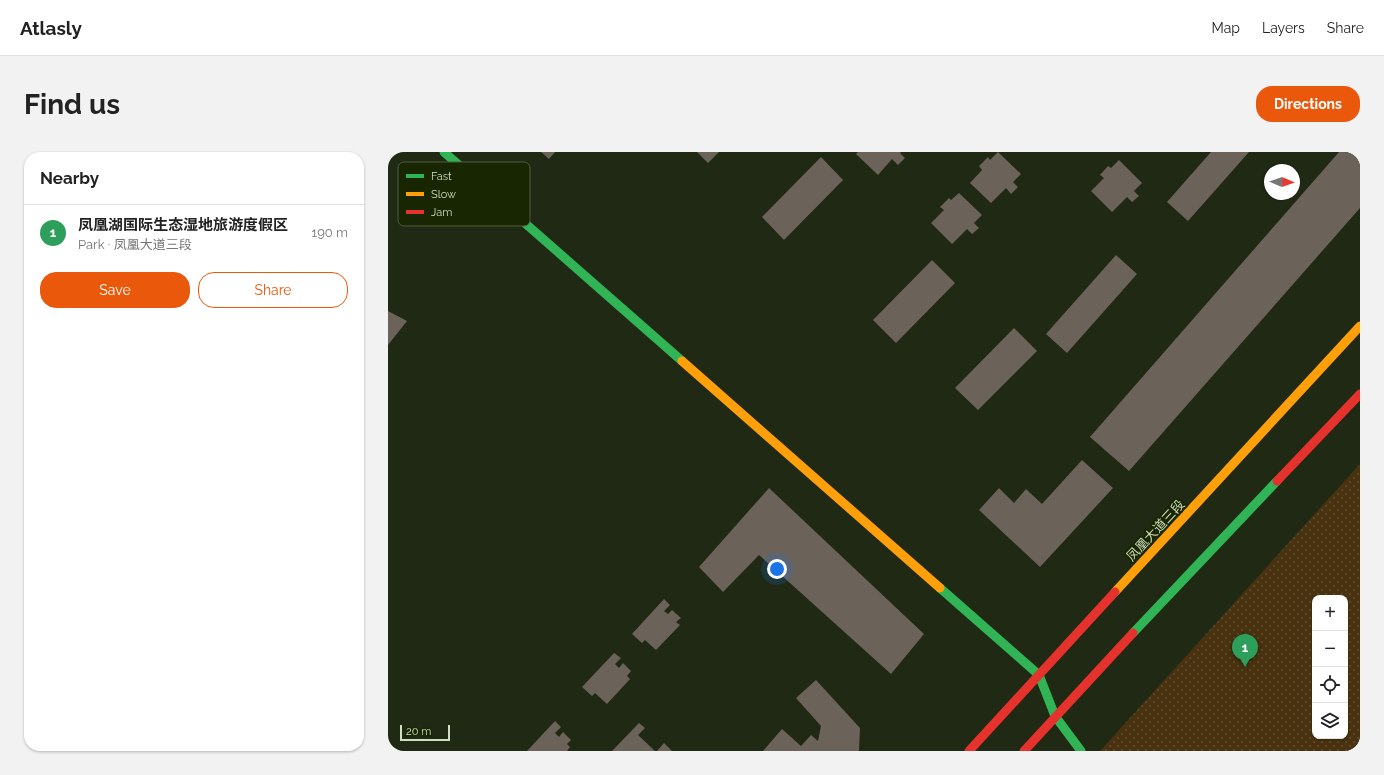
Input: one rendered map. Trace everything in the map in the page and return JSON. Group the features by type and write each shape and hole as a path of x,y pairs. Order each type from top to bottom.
{"main road":[{"path":"444,152 455,162"},
{"path":"528,226 1039,675 1054,716 1081,751"},
{"name":"凤凰大道三段","path":"969,751 1360,326"},
{"path":"1024,751 1054,716 1360,394"}],"shaded area":[{"path":"1360,464 1360,751 1100,751"}],"building":[{"path":"541,152 555,152 549,159"},
{"path":"697,152 719,152 708,163"},
{"path":"858,152 901,152 900,153 905,158 898,165 892,159 878,175 856,154"},
{"path":"998,152 1021,174 1013,182 1018,187 1011,194 1006,188 991,203 970,183 982,170 979,166 988,157 990,160"},
{"path":"1211,152 1249,152 1188,221 1167,202"},
{"path":"1339,152 1360,152 1360,208 1129,471 1090,437 1297,200 1300,200 1300,197"},
{"path":"821,157 843,180 784,240 762,217"},
{"path":"1119,160 1142,183 1134,191 1139,196 1132,202 1127,197 1112,212 1091,191 1104,178 1100,175 1108,166 1111,168"},
{"path":"959,193 982,215 974,223 979,228 972,234 967,229 952,244 931,223 944,210 940,207 949,198 951,200"},
{"path":"1116,255 1137,274 1067,353 1046,334"},
{"path":"932,260 955,283 896,343 873,320"},
{"path":"388,311 407,321 388,345"},
{"path":"1014,328 1037,351 978,410 955,388"},
{"path":"1082,460 1113,488 1040,567 979,510 999,488 1014,503 1026,489 1042,504"},
{"path":"769,488 924,634 891,674 759,555 723,592 699,567"},
{"path":"664,599 670,605 664,611 668,614 672,610 681,618 676,622 680,625 656,650 645,640 642,643 632,634"},
{"path":"614,653 621,658 615,664 619,668 623,663 631,671 627,676 630,679 607,704 595,693 592,696 582,687"},
{"path":"816,680 860,728 859,751 763,751 782,729 801,746 811,735 818,741 821,726 796,698"},
{"path":"555,721 561,727 555,733 559,737 563,732 571,740 567,744 570,747 567,751 527,751"},
{"path":"639,723 645,728 638,735 655,751 612,751"},
{"path":"664,743 672,751 657,751"}],"traffic: fast":[{"path":"444,152 455,162"},
{"path":"528,226 682,361"},
{"path":"1133,633 1277,481"},
{"path":"940,588 1039,675 1055,716 1081,751"}],"traffic: slow":[{"path":"1115,592 1360,326"},
{"path":"682,361 940,588"}],"traffic: jam":[{"path":"1277,481 1360,394"},
{"path":"969,751 1115,592"},
{"path":"1024,751 1133,633"}],"place":[{"name":"凤凰湖国际生态湿地旅游度假区","path":"1245,667"}]}
